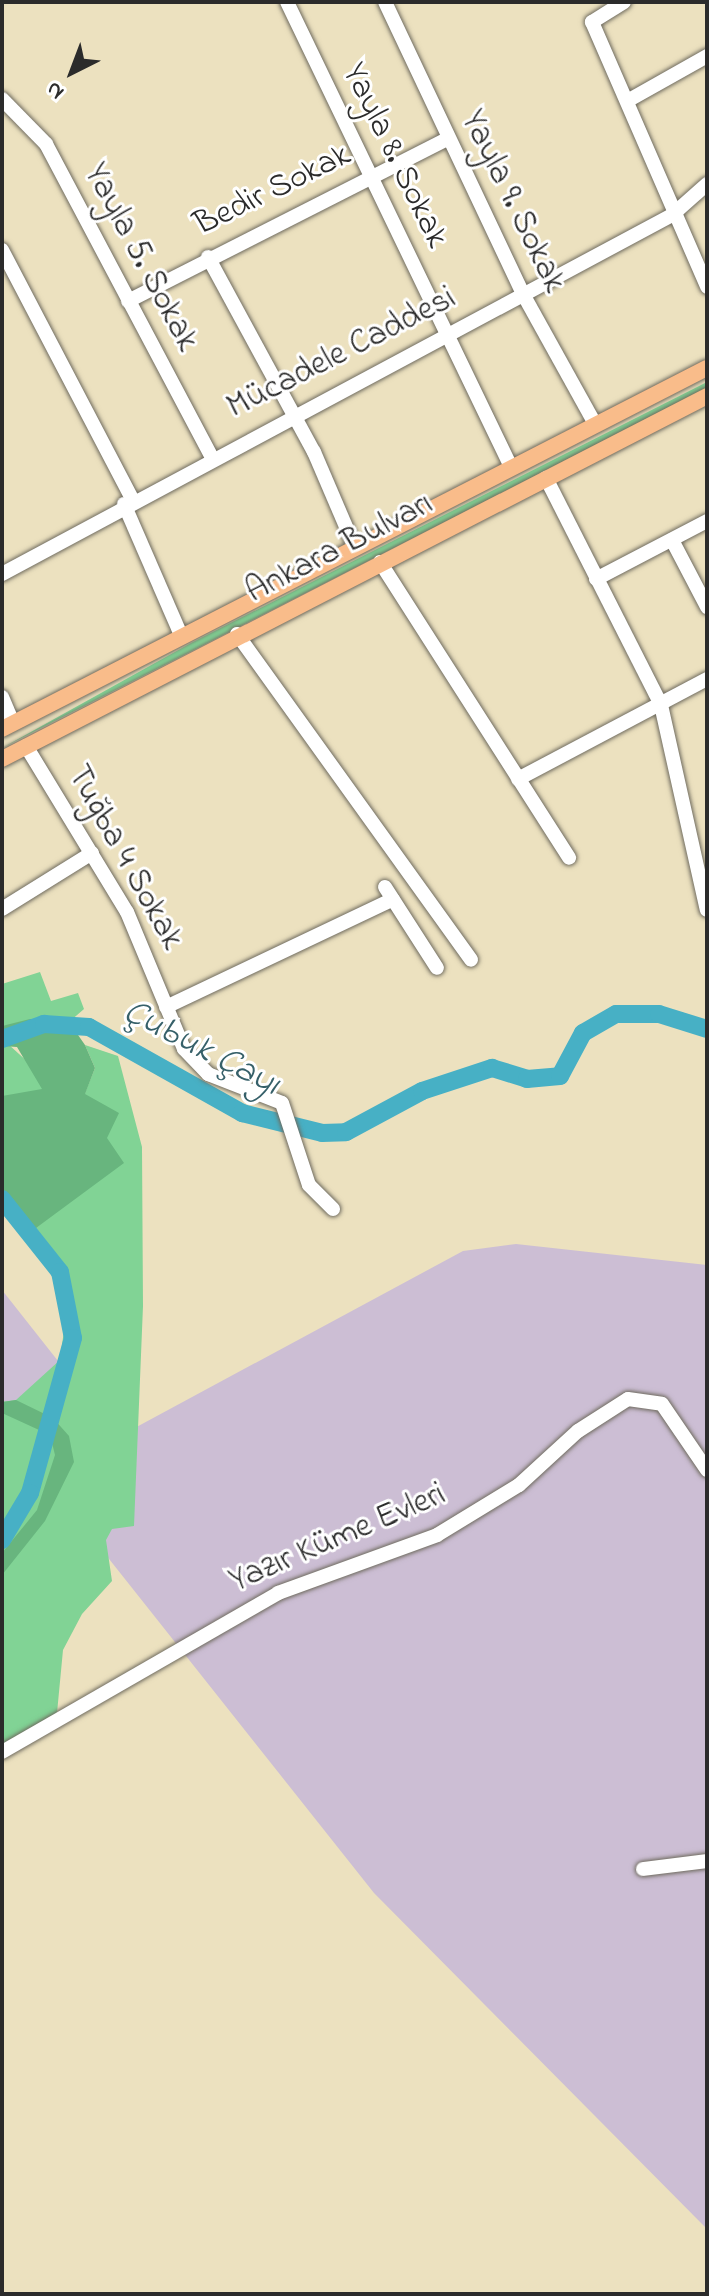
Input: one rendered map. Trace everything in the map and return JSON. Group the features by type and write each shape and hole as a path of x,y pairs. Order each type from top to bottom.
{"main road":[{"name":"Ankara Bulvarı","path":"8,726 353,543 707,368"},
{"name":"Ankara Bulvarı","path":"2,759 237,634 707,396"}],"street":[{"name":"Yayla 8. Sokak","path":"287,2 510,465"},
{"name":"Yayla 9. Sokak","path":"385,2 447,139 523,294 595,424"},
{"path":"624,2 592,22 629,100 672,215 707,287"},
{"path":"629,100 707,56"},
{"name":"Yayla 5. Sokak","path":"2,99 46,144 211,456"},
{"name":"Bedir Sokak","path":"128,301 208,257 447,139"},
{"name":"Mücadele Caddesi","path":"2,574 211,456 672,215 707,184"},
{"path":"2,250 128,502 180,633"},
{"path":"208,257 293,413 353,543"},
{"path":"546,478 661,705 707,910"},
{"path":"596,579 707,521"},
{"path":"672,540 707,607"},
{"path":"380,562 569,858"},
{"path":"237,634 471,960"},
{"path":"518,779 591,735 661,705 707,679"},
{"path":"2,697 8,726"},
{"name":"Tuğba 4 Sokak","path":"26,746 141,939 166,1007 201,1070 270,1094 291,1123 294,1146 309,1185 333,1209"},
{"path":"2,909 92,853"},
{"path":"166,1007 389,893 437,968"},
{"name":"Yazır Küme Evleri","path":"2,1752 278,1593 437,1535 519,1485 578,1431 628,1399 662,1404 707,1470"},
{"path":"643,1869 707,1861"}],"shaded area":[{"path":"516,1244 707,1265 707,2229 374,1893 2,1424 2,1290 118,1437 463,1251"}],"green space":[{"path":"707,382 707,388 2,748 191,643"},
{"path":"40,972 51,1001 78,993 84,1009 69,1022 2,1026 2,984"},
{"path":"30,1019 69,1022 85,1045 95,1068 85,1094 119,1113 107,1138 124,1163 36,1228 2,1205 2,1096 42,1089 17,1047 2,1046 2,1026"},
{"path":"8,1044 40,1073 85,1093 95,1068 85,1045 118,1056 142,1147 143,1306 134,1526 112,1529 106,1540 112,1581 82,1614 63,1650 57,1713 2,1745 2,1402 16,1400 60,1360 66,1315 46,1256 2,1205 2,1047"},
{"path":"16,1400 53,1418 69,1436 74,1462 45,1521 2,1575 2,1553 37,1510 55,1455 50,1435 2,1413 2,1402"}],"waterway":[{"name":"Çubuk Çayı","path":"2,1039 44,1024 89,1027 242,1113 322,1133 346,1132 422,1091 492,1068 527,1079 560,1076 583,1033 616,1014 659,1014 707,1029"},
{"name":"Çubuk Çayı","path":"2,1199 60,1272 73,1338 30,1493 2,1540"}]}
